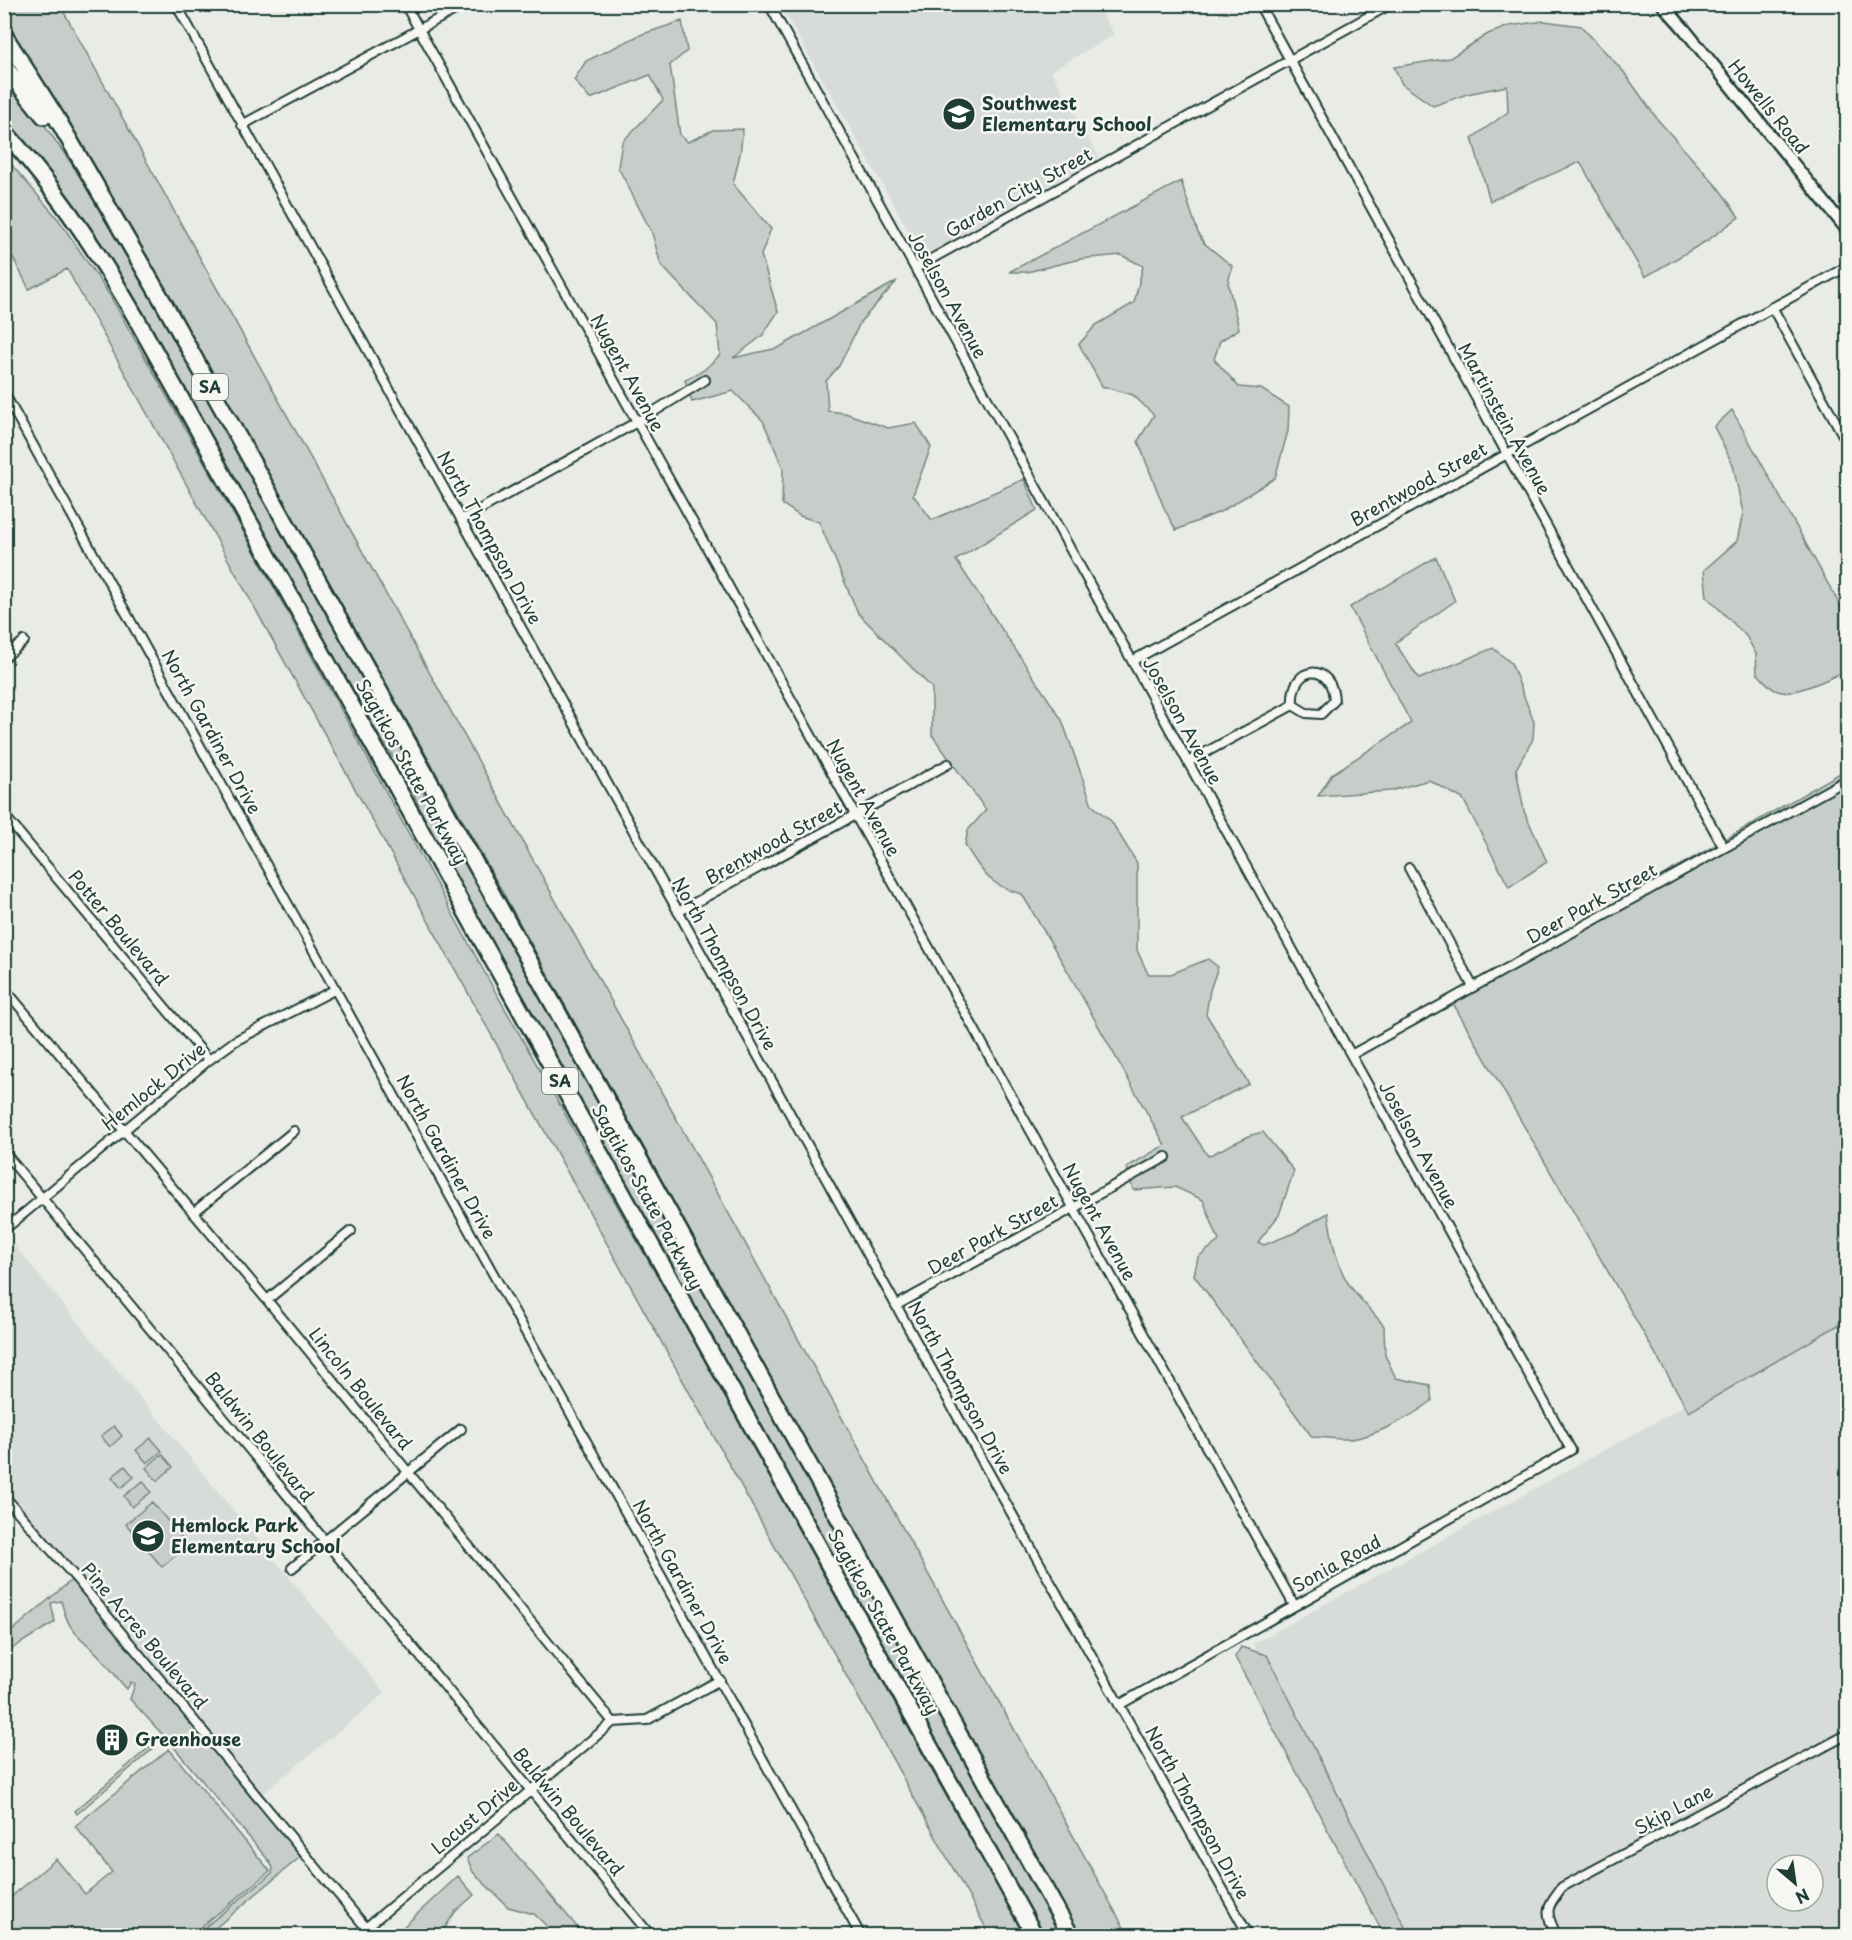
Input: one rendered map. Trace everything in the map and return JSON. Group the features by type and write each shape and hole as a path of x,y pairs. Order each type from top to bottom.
{"highway":[{"path":"4,35 56,117 162,300"},
{"path":"4,66 36,104 162,300"},
{"path":"4,131 52,188 81,228"},
{"path":"4,141 81,228"},
{"name":"Sagtikos State Parkway","path":"81,228 136,318 1035,1935"},
{"name":"Sagtikos State Parkway","path":"162,300 1071,1935"}],"street":[{"name":"North Thompson Drive","path":"176,4 460,520 1249,1935"},
{"name":"Nugent Avenue","path":"405,4 1294,1605"},
{"path":"242,125 466,4"},
{"name":"Joselson Avenue","path":"769,4 1571,1450"},
{"name":"Martinstein Avenue","path":"1259,4 1724,848"},
{"name":"Garden City Street","path":"915,268 1391,4"},
{"name":"Howells Road","path":"1662,4 1848,231"},
{"name":"Brentwood Street","path":"1132,661 1848,266"},
{"path":"1772,307 1848,444"},
{"path":"460,520 637,422 705,380"},
{"name":"North Gardiner Drive","path":"4,393 861,1935"},
{"path":"4,658 24,641"},
{"path":"1308,673 1327,677 1332,685 1334,701 1321,714 1306,713 1293,705 1292,693 1295,683 1302,676 1308,673"},
{"path":"1188,762 1293,705"},
{"name":"Brentwood Street","path":"678,912 948,764"},
{"name":"Deer Park Street","path":"1351,1055 1848,779"},
{"name":"Potter Boulevard","path":"4,815 209,1060"},
{"path":"1409,868 1473,987"},
{"name":"Lincoln Boulevard","path":"4,988 267,1300 613,1722"},
{"name":"Hemlock Drive","path":"4,1230 235,1041 336,989"},
{"path":"193,1213 294,1131"},
{"name":"Baldwin Boulevard","path":"4,1152 651,1935"},
{"name":"Deer Park Street","path":"897,1305 1166,1157"},
{"path":"267,1300 351,1232"},
{"path":"292,1568 461,1429"},
{"name":"Sonia Road","path":"1119,1705 1571,1450"},
{"name":"Pine Acres Boulevard","path":"4,1496 75,1577 373,1935"},
{"path":"613,1722 647,1720 720,1680"},
{"name":"Locust Drive","path":"356,1935 613,1722"},
{"name":"Skip Lane","path":"1557,1935 1548,1918 1550,1903 1562,1887 1848,1734"}],"shaded area":[{"path":"4,5 60,5 1128,1935 1079,1935 456,808 135,238 5,21"},
{"name":"Southwest Elementary School","path":"780,5 1098,5 1114,35 1051,71 1099,157 923,256"},
{"path":"682,21 687,51 670,65 680,135 688,142 713,130 743,129 733,184 771,229 761,255 778,312 762,336 733,358 778,348 897,281 861,321 839,366 826,381 828,411 845,413 888,428 916,423 931,447 913,495 932,520 1024,479 1037,510 956,560 1062,720 1092,805 1111,821 1137,863 1137,950 1148,974 1171,974 1208,959 1218,967 1210,990 1206,1014 1249,1084 1182,1117 1208,1156 1251,1135 1263,1132 1294,1171 1279,1215 1258,1242 1264,1245 1294,1233 1328,1213 1341,1269 1354,1291 1384,1326 1385,1355 1396,1378 1430,1385 1432,1401 1390,1426 1355,1438 1312,1437 1194,1275 1198,1257 1219,1241 1203,1200 1175,1187 1133,1190 1127,1167 1165,1145 1022,894 1001,886 988,877 965,845 968,830 986,810 932,735 932,688 858,613 819,522 800,516 782,504 783,468 763,421 733,391 692,402 685,380 704,370 720,355 717,324 661,265 652,233 618,167 622,142 663,100 650,75 590,99 574,80 586,61 640,35"},
{"path":"1544,21 1581,26 1623,71 1658,120 1720,190 1739,217 1708,240 1645,277 1580,162 1490,201 1472,138 1508,112 1507,86 1467,94 1433,106 1402,84 1394,67 1450,58 1488,34 1509,26"},
{"path":"4,73 36,113 106,213 382,705 407,761 406,768 400,767 368,719 115,268 76,208 5,123"},
{"path":"4,156 59,220 109,294 248,540 491,984 699,1350 940,1785 1026,1935 990,1935 67,269 29,289 5,242"},
{"path":"1181,181 1198,233 1204,243 1232,266 1228,283 1239,329 1220,341 1214,359 1239,387 1261,389 1289,407 1288,431 1275,478 1222,511 1176,530 1164,508 1138,441 1154,415 1133,395 1102,386 1079,344 1096,325 1134,303 1143,266 1121,255 1080,259 1027,272 1009,272"},
{"path":"1732,410 1847,618 1847,670 1816,684 1790,692 1772,688 1757,673 1756,654 1746,636 1707,597 1704,570 1737,541 1743,513 1733,465 1714,427"},
{"path":"1436,557 1455,601 1395,643 1419,679 1493,648 1511,663 1534,722 1533,739 1516,769 1524,811 1547,862 1509,887 1463,799 1429,780 1390,791 1318,796 1332,774 1411,723 1350,607"},
{"path":"1847,769 1847,1320 1689,1412 1450,998"},
{"path":"411,778 415,778 418,782 441,827 444,826 448,832 450,830 1064,1935 1044,1935 439,851 410,786"},
{"name":"Hemlock Park Elementary School","path":"4,1233 385,1693 259,1797 5,1496"},
{"path":"1847,1316 1847,1935 1409,1935 1253,1644"},
{"path":"114,1426 122,1436 110,1447 101,1436"},
{"path":"151,1438 162,1451 147,1463 136,1450"},
{"path":"162,1454 173,1467 157,1481 146,1468"},
{"path":"125,1466 134,1477 121,1488 112,1477"},
{"path":"143,1481 151,1492 132,1507 124,1496"},
{"path":"152,1502 188,1545 162,1567 126,1524"},
{"path":"75,1577 305,1853 207,1935 195,1935 272,1873 273,1868 269,1861 173,1746 130,1699 135,1684 131,1682 127,1689 104,1661 71,1628 61,1601 51,1603 55,1622 5,1653 5,1637"},
{"path":"1241,1647 1267,1655 1409,1935 1384,1935 1235,1657"},
{"path":"153,1744 156,1746 77,1814 75,1811"},
{"path":"169,1749 270,1871 191,1935 5,1935 5,1902 56,1859 85,1894 112,1872 75,1826"},
{"path":"499,1834 585,1935 553,1935 553,1932 534,1914 508,1907 473,1872 467,1858"},
{"path":"458,1876 474,1895 455,1912 444,1929 446,1935 405,1935 401,1929"}],"place":[{"name":"Southwest Elementary School","path":"959,114"},
{"name":"Hemlock Park Elementary School","path":"148,1536"},
{"name":"Greenhouse","path":"112,1740"}]}
